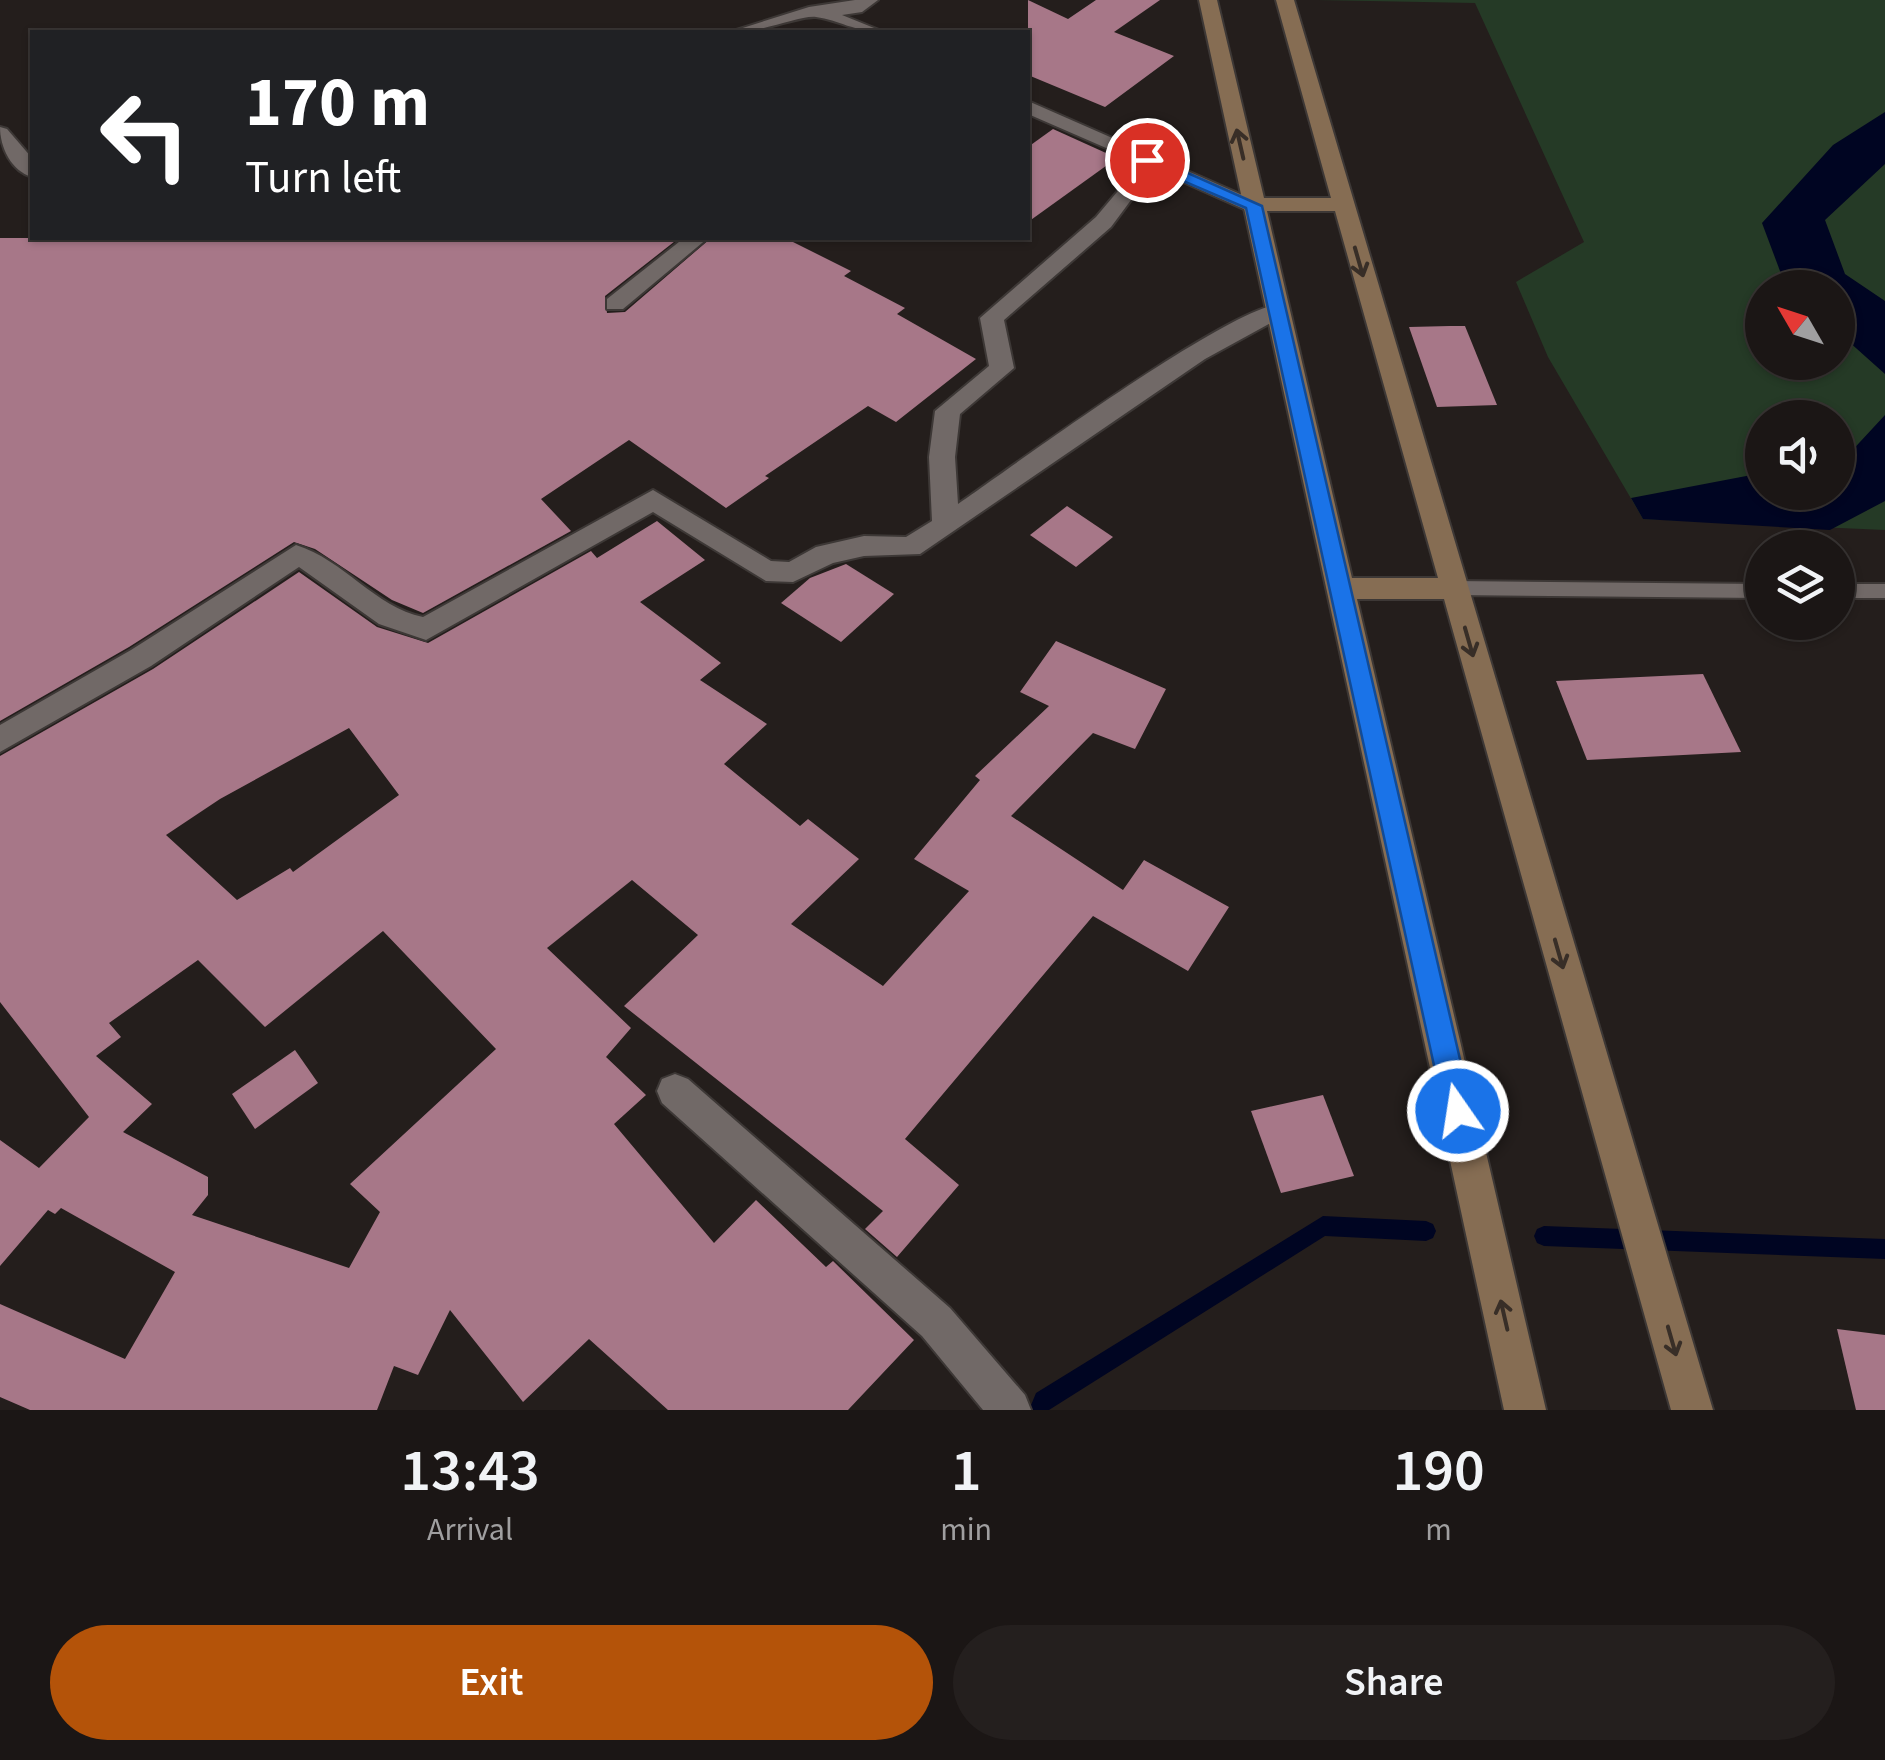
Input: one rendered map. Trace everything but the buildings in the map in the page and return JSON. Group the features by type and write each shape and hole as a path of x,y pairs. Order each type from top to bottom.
{"street":[{"path":"795,0 816,12 867,30"},
{"path":"748,30 816,12 856,8 870,0"},
{"path":"1208,0 1525,1410"},
{"path":"1285,0 1692,1410"},
{"path":"1030,109 1254,206 1343,204"},
{"path":"0,133 30,169"},
{"path":"946,526 942,458 948,411 1002,368 992,318 1110,218 1142,181 1147,160"},
{"path":"615,304 695,240"},
{"path":"0,740 141,658 296,555 316,560 377,612 403,626 426,629 654,500 766,571 793,572 826,554 864,546 910,547 1196,352 1277,310"},
{"path":"1340,588 1453,588"},
{"path":"675,1092 936,1322 1007,1405"}],"lane":[{"path":"1453,588 1745,590"},
{"path":"1855,591 1885,592"}],"green space":[{"path":"1317,0 1885,0 1885,530 1643,519 1548,357 1516,282 1584,242 1475,3"}],"water":[{"path":"1885,112 1885,164 1825,220 1844,270 1780,270 1762,223 1833,145"},
{"path":"1855,281 1885,301 1885,374 1855,347"},
{"path":"1885,415 1885,501 1830,530 1643,519 1631,498 1745,476 1745,510 1855,510 1855,447"}],"waterway":[{"path":"1039,1410 1043,1400 1323,1226 1426,1231"},
{"path":"1544,1236 1885,1249"}],"route":[{"path":"1147,160 1254,206 1458,1111"}]}
